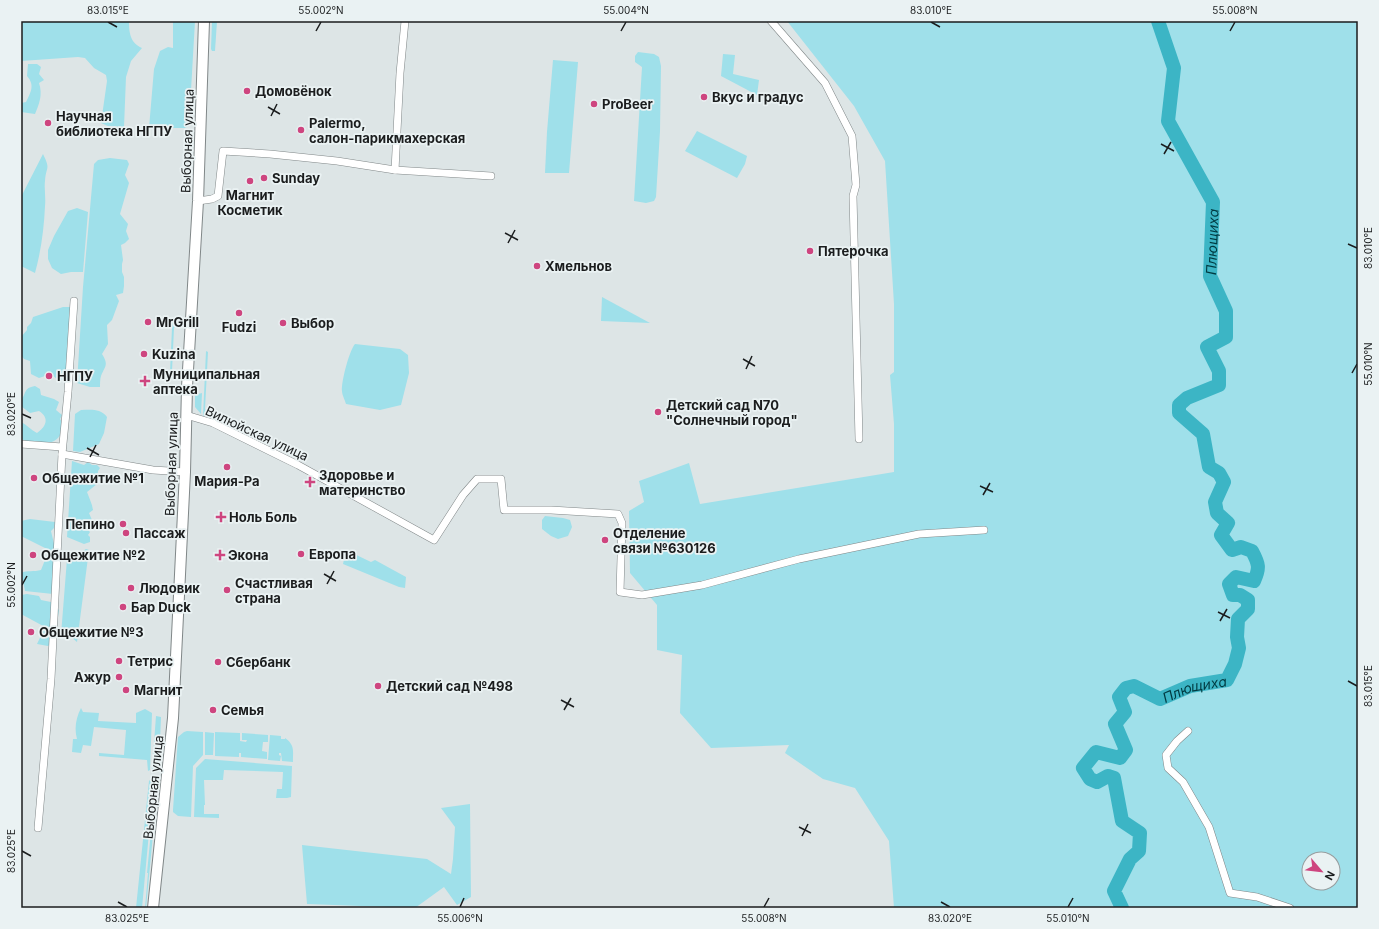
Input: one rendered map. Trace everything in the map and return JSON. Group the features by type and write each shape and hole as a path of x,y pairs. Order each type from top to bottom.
{"main road":[{"name":"Выборная улица","path":"153,908 173,718 185,472 186,415 198,201 204,21"}],"street":[{"path":"395,170 404,21"},
{"path":"771,21 825,83 852,136 856,185 853,196 858,439"},
{"path":"198,201 212,199 218,196 223,151 337,161 395,170 491,176"},
{"path":"38,828 51,679 62,451 68,392 74,301"},
{"name":"Вилюйская улица","path":"186,415 213,423 298,465 434,540 463,495 477,479 501,479 504,510 551,510 618,514 622,523 620,592 642,595 702,585 799,559 919,534 984,530"},
{"path":"21,444 153,470 185,472"},
{"path":"1188,730 1166,755 1168,768 1183,782 1209,827 1230,893 1257,897 1290,908"}],"shaded area":[{"path":"21,21 129,21 131,37 138,46 142,48 131,61 126,77 124,127 108,126 101,123 107,81 106,75 94,68 85,58 78,57 21,61"},
{"path":"173,21 195,21 189,125 185,128 149,128 154,69 160,51 168,47 173,48"},
{"path":"212,21 217,21 215,51 212,51 211,49"},
{"path":"787,21 1358,21 1358,908 894,908 889,841 855,788 823,779 785,753 789,745 711,748 680,713 682,655 657,650 657,605 630,573 629,511 644,502 639,481 689,463 700,504 894,472 894,424 890,375 894,372 894,304 885,161 854,106"},
{"path":"638,52 654,54 659,57 661,66 660,131 656,197 654,201 646,203 634,201 642,67 635,62 635,56"},
{"path":"723,54 735,55 733,74 759,80 757,95 721,76"},
{"path":"553,60 578,62 569,173 545,173"},
{"path":"28,64 37,64 41,67 39,74 44,80 39,83 41,95 35,114 21,112 21,103 26,102 32,86 27,76"},
{"path":"697,131 747,156 745,164 737,178 685,151"},
{"path":"43,154 47,166 45,184 45,215 41,248 35,273 21,266 21,197"},
{"path":"110,158 127,160 129,164 125,175 129,183 120,214 128,224 126,231 129,239 121,245 124,286 123,293 116,295 119,301 112,320 107,325 108,344 102,354 106,365 101,377 100,387 90,387 77,383 83,287 94,164 98,160"},
{"path":"77,208 88,212 83,272 61,274 52,268 48,259 48,250 68,211"},
{"path":"602,297 650,323 601,321"},
{"path":"63,307 71,307 67,386 64,380 57,379 51,374 39,378 31,374 30,361 24,359 21,355 21,337 27,330 27,327 31,323 33,317"},
{"path":"172,320 177,322 180,327 174,328 172,371 178,377 173,379 169,378 165,374 170,372 172,328 168,325"},
{"path":"355,344 400,349 408,355 409,373 401,405 380,410 346,404 342,393 342,387 348,360"},
{"path":"206,351 208,352 205,409 209,412 203,416"},
{"path":"35,386 40,389 41,395 59,402 56,410 62,415 60,419 64,425 60,436 54,441 42,444 28,442 21,438 21,422 37,433 43,428 46,422 45,417 39,411 30,413 21,406 21,400 27,389"},
{"path":"202,393 201,414 195,407 195,395"},
{"path":"81,410 98,411 107,417 104,433 99,444 80,452 73,451 75,414"},
{"path":"72,461 84,465 88,462 92,465 97,465 100,468 98,471 97,484 87,492 93,510 89,513 92,520 91,523 87,523 90,527 88,530 90,532 88,535 90,537 90,542 84,544 67,537"},
{"path":"545,516 570,520 572,527 568,536 558,539 542,529 542,520"},
{"path":"30,519 55,522 54,528 51,531 55,548 53,594 25,591 23,581 21,579 21,573 41,570 49,550 21,536 21,521"},
{"path":"86,549 89,550 77,642 70,636 61,635 67,559 74,552 80,553"},
{"path":"346,550 371,562 375,560 406,577 405,588 399,587 343,564"},
{"path":"27,594 39,596 41,600 51,602 59,610 55,639 48,646 37,644 45,627 21,614 21,595"},
{"path":"81,708 83,712 99,713 98,721 136,723 136,713 145,709 152,713 150,770 148,771 147,760 99,756 99,753 124,755 126,730 94,727 91,746 83,745 81,753 72,752 73,739 77,739 76,723"},
{"path":"156,716 161,717 159,765 152,770"},
{"path":"187,731 203,732 203,755 193,766 191,817 178,816 173,812 178,737"},
{"path":"205,732 214,733 213,755 205,755"},
{"path":"215,732 240,733 240,741 246,742 247,740 242,740 242,733 268,735 268,742 263,742 262,751 267,752 267,759 241,757 241,753 239,753 239,757 215,756"},
{"path":"270,735 281,736 281,739 285,738 290,743 293,748 293,762 282,761 281,753 279,753 281,756 280,761 268,760"},
{"path":"205,759 292,766 291,797 276,798 277,789 282,789 283,772 224,770 223,780 204,780 204,814 219,814 219,818 194,817 196,768"},
{"path":"154,778 142,908 136,908 149,781"},
{"path":"156,779 158,782 145,908 147,873"},
{"path":"470,804 471,897 457,905 444,887 415,908 307,904 302,845 427,859 451,874 455,827 441,808"}],"waterway":[{"name":"Плющиха","path":"1122,908 1114,891 1130,859 1139,851 1140,833 1122,821 1114,778 1108,776 1097,782 1090,779 1083,768 1096,752 1120,758 1126,750 1115,724 1125,712 1119,697 1126,688 1134,686 1160,699 1190,686 1227,680 1235,664 1239,648 1237,637 1238,619 1248,609 1248,600 1240,595 1233,595 1229,584 1236,577 1254,581 1258,569 1256,559 1252,551 1241,547 1232,550 1221,535 1228,523 1217,513 1215,502 1224,482 1219,473 1209,467 1203,434 1179,413 1179,405 1187,398 1219,385 1219,371 1207,347 1226,337 1226,311 1210,276 1213,202 1168,121 1174,68 1158,21"}],"place":[{"name":"Домовёнок","path":"247,91"},
{"name":"Вкус и градус","path":"704,97"},
{"name":"ProBeer","path":"594,104"},
{"name":"Научная библиотека НГПУ","path":"48,123"},
{"name":"Palermo, салон-парикмахерская","path":"301,130"},
{"name":"Sunday","path":"264,178"},
{"name":"Магнит Косметик","path":"250,181"},
{"name":"Пятерочка","path":"810,251"},
{"name":"Хмельнов","path":"537,266"},
{"name":"Fudzi","path":"239,313"},
{"name":"MrGrill","path":"148,322"},
{"name":"Выбор","path":"283,323"},
{"name":"Kuzina","path":"144,354"},
{"name":"НГПУ","path":"49,376"},
{"name":"Муниципальная аптека","path":"145,381"},
{"name":"Детский сад N70 \"Солнечный город\"","path":"658,412"},
{"name":"Мария-Ра","path":"227,467"},
{"name":"Общежитие №1","path":"34,478"},
{"name":"Здоровье и материнство","path":"310,482"},
{"name":"Ноль Боль","path":"221,517"},
{"name":"Пепино","path":"123,524"},
{"name":"Пассаж","path":"126,533"},
{"name":"Отделение связи №630126","path":"605,540"},
{"name":"Европа","path":"301,554"},
{"name":"Общежитие №2","path":"33,555"},
{"name":"Экона","path":"220,555"},
{"name":"Людовик","path":"131,588"},
{"name":"Счастливая страна","path":"227,590"},
{"name":"Бар Duck","path":"123,607"},
{"name":"Общежитие №3","path":"31,632"},
{"name":"Тетрис","path":"119,661"},
{"name":"Сбербанк","path":"218,662"},
{"name":"Ажур","path":"119,677"},
{"name":"Детский сад №498","path":"378,686"},
{"name":"Магнит","path":"126,690"},
{"name":"Семья","path":"213,710"}]}
